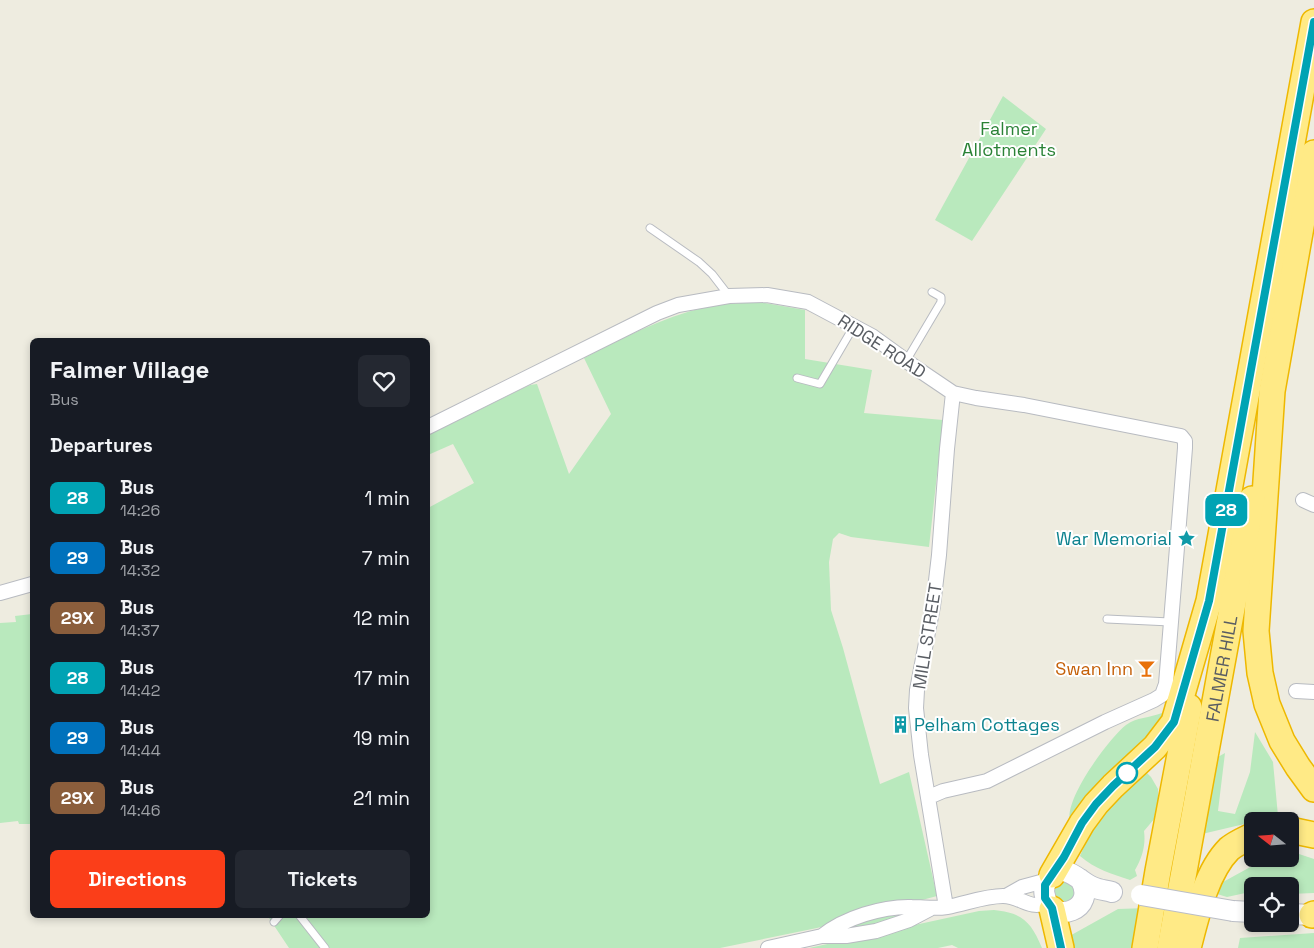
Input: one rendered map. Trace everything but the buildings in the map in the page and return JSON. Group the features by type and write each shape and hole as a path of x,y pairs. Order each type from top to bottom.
{"highway":[{"path":"1050,878 1082,823 1096,804 1155,747 1174,722 1209,601 1314,22"},
{"path":"1314,154 1272,390 1256,614 1256,643 1262,684 1278,732 1292,758 1314,789"},
{"name":"FALMER HILL","path":"1170,948 1272,390"},
{"name":"FALMER HILL","path":"1145,948 1209,601"},
{"path":"1299,832 1314,835"},
{"path":"1188,948 1204,893 1215,868 1230,848 1244,840"},
{"path":"1050,906 1061,948"}],"main road":[{"path":"1112,892 1082,903 1072,911 1058,912 1050,906 1044,891 1050,878 1058,873 1068,872 1094,887 1112,892 1243,912"},
{"path":"1080,879 1085,891 1082,903"}],"street":[{"name":"RIDGE ROAD","path":"430,426 657,313 678,305 729,296 767,295 808,302 872,336 954,392 976,398 1024,405 1181,436 1185,448 1170,622"},
{"name":"MILL STREET","path":"946,907 917,726 916,699 933,606 954,392"},
{"path":"0,594 30,585"},
{"path":"928,797 943,791 987,781 1105,722 1160,698 1166,684 1170,622"},
{"path":"1296,691 1314,692"},
{"path":"768,948 822,936 832,927 854,917 877,911 910,907 930,909 1006,896 1022,887 1050,878"},
{"path":"1006,896 1031,905 1050,906"}],"lane":[{"path":"650,228 699,262 712,274 729,296"},
{"path":"906,361 941,302 941,298 932,292"},
{"path":"797,378 820,384 854,325"},
{"path":"1107,619 1170,622"},
{"path":"274,922 277,918"},
{"path":"302,918 325,948"}],"green space":[{"name":"Falmer Allotments","path":"1003,96 1046,129 972,241 935,220"},
{"path":"759,302 805,310 805,359 872,370 864,413 943,420 929,547 851,537 839,533 833,539 829,562 831,610 880,784 909,772 937,896 817,928 720,948 289,948 269,918 430,918 430,507 474,483 453,444 430,454 430,434 517,391 537,384 569,474 611,414 584,358 632,334 681,314 732,303"},
{"path":"30,614 30,824 19,824 18,821 0,823 0,623 16,622 15,616"},
{"path":"1167,713 1168,717 1071,824 1070,815 1079,787 1098,757 1118,732 1130,722"},
{"path":"1255,732 1273,762 1278,812 1244,812 1244,824 1202,834 1216,758 1225,753 1218,811 1235,814 1250,772"},
{"path":"1145,771 1158,789 1158,801 1155,818 1144,831 1143,851 1135,870 1137,876 1130,880 1098,868 1080,856 1088,838 1089,828"},
{"path":"1299,854 1314,859 1314,893 1299,894 1299,877 1244,877 1244,893 1227,897 1217,894 1217,890 1223,882 1249,868 1299,868"},
{"path":"1064,881 1074,888 1075,892 1068,902 1064,903 1054,896 1053,892 1060,882"},
{"path":"1147,908 1140,948 1067,948 1066,938 1118,909"},
{"path":"979,911 1004,911 1025,920 1030,925 1042,948 958,948 952,945 938,948 809,948"},
{"path":"895,913 896,919 894,922 854,927 853,923"},
{"path":"1314,933 1314,948 1238,948 1240,938"}],"bus line":[{"name":"28","path":"1061,948 1052,908 1045,898 1045,885 1064,857 1082,823 1096,804 1155,747 1174,722 1209,601 1314,22"}],"place":[{"name":"War Memorial","path":"1186,538"},
{"name":"Swan Inn","path":"1147,668"},
{"name":"Pelham Cottages","path":"900,724"}]}
